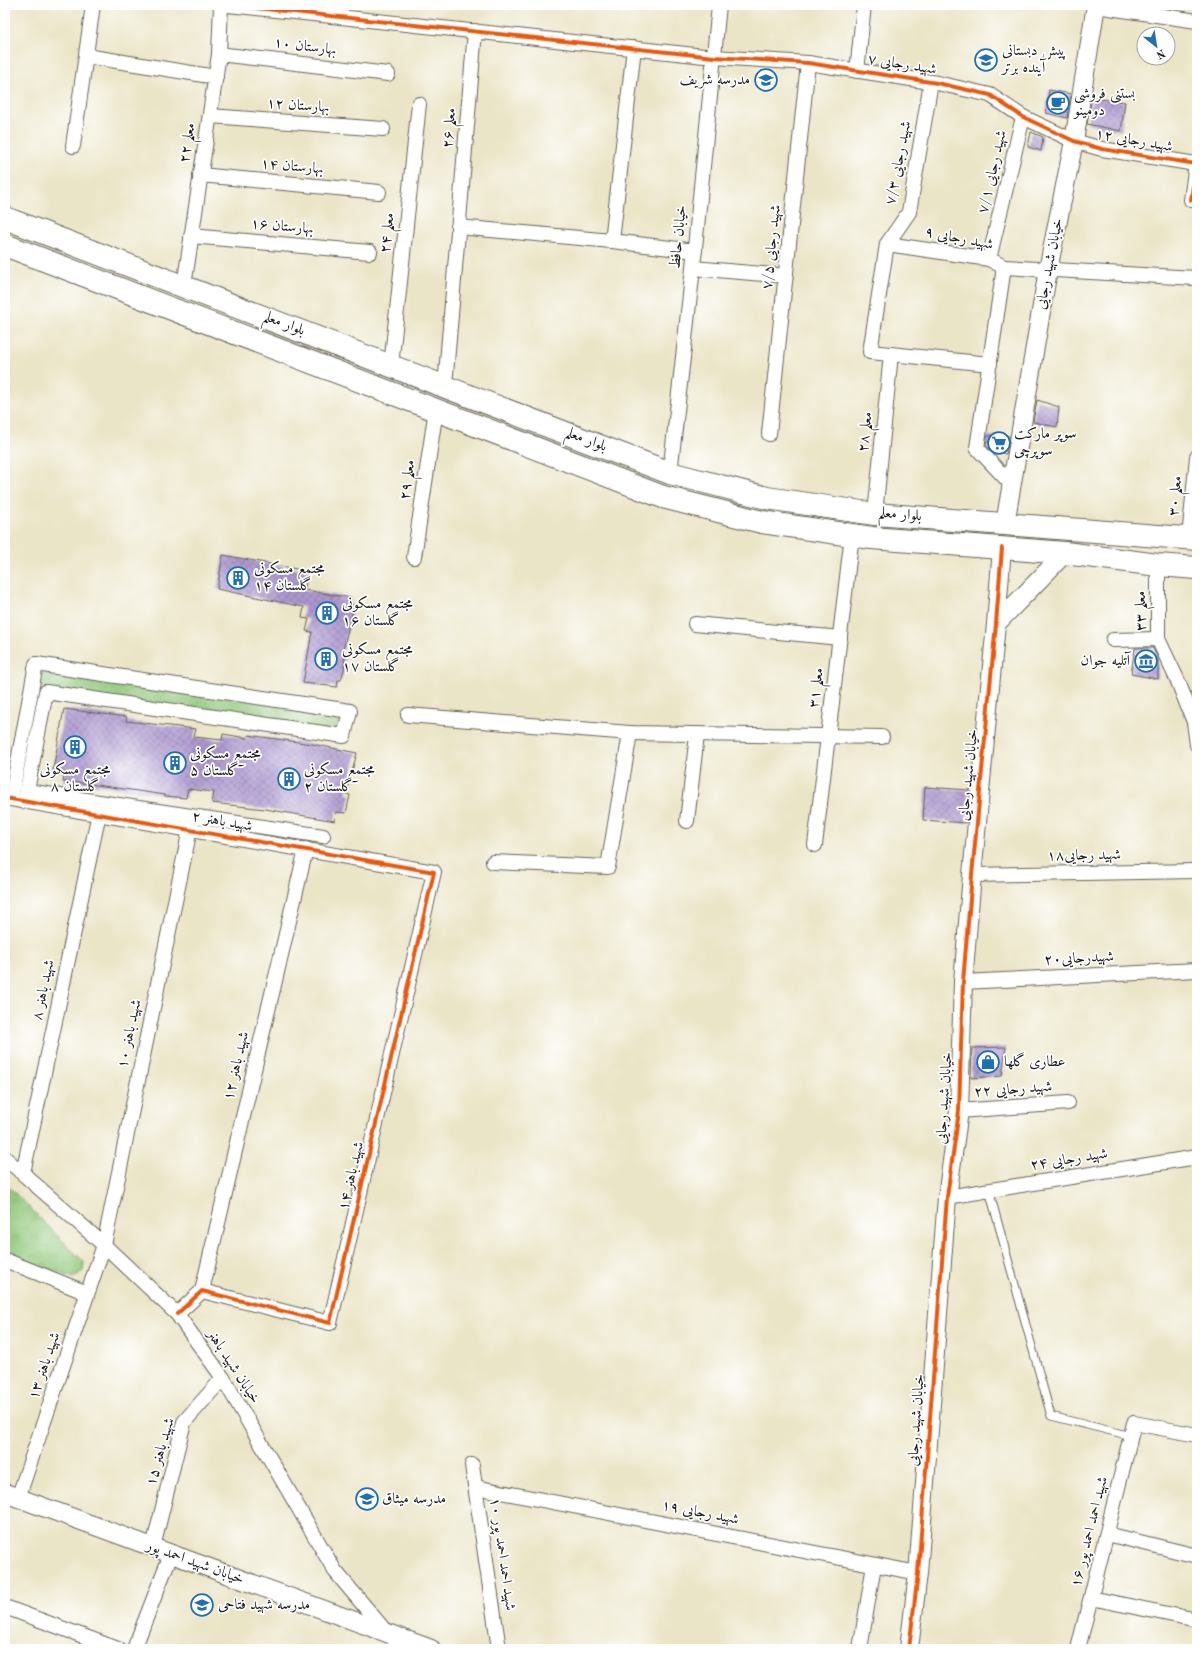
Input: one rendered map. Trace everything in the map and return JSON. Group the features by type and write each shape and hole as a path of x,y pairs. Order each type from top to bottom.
{"main road":[{"name":"بلوار معلم","path":"5,218 670,473 767,498 875,514 1193,539"},
{"name":"بلوار معلم","path":"5,245 663,497 762,522 852,535 1064,553 1158,565 1197,568"},
{"path":"310,361 317,338"},
{"path":"1002,548 1005,524"}],"street":[{"path":"73,146 93,5"},
{"name":"معلم ۲۲","path":"184,286 216,77 219,54 221,5"},
{"name":"شهید رجایی ۷","path":"228,5 714,57 808,63 931,82 990,94 1023,117 1074,141"},
{"name":"خیابان حافظ","path":"670,473 695,251 719,5"},
{"path":"857,71 864,5"},
{"path":"1096,6 1197,22"},
{"name":"خیابان شهید رجایی","path":"1005,524 1048,270 1074,141 1096,6"},
{"name":"معلم ۲۶","path":"445,386 475,31"},
{"path":"612,241 634,48"},
{"name":"بهارستان ۱۰","path":"219,54 388,74"},
{"path":"86,56 216,77"},
{"name":"شهید رجایی ۷/۵","path":"769,434 808,63"},
{"name":"شهید رجایی ۷/۳","path":"887,244 909,212 931,82"},
{"name":"معلم ۲۴","path":"391,366 419,104"},
{"name":"بهارستان ۱۲","path":"210,116 383,130"},
{"name":"شهید رجایی ۷/۱","path":"989,259 1023,117"},
{"name":"شهید رجایی ۱۲","path":"1074,141 1102,149 1196,163 1191,200 1197,200"},
{"name":"بهارستان ۱۴","path":"200,176 379,192"},
{"path":"458,227 612,241 695,251"},
{"name":"بهارستان ۱۶","path":"191,236 370,252"},
{"path":"887,244 870,352 990,364"},
{"name":"شهید رجایی ۹","path":"887,244 989,259 1004,267 1195,278"},
{"path":"1004,267 976,448 1012,485"},
{"path":"693,268 786,276"},
{"name":"معلم ۲۸","path":"875,514 891,354"},
{"name":"معلم ۲۹","path":"414,557 436,409"},
{"name":"معلم ۳۰","path":"1193,539 1197,457"},
{"name":"معلم ۳۱","path":"815,845 852,535"},
{"name":"خیابان شهید رجایی","path":"909,1649 918,1573 947,1197 959,1111 963,982 1002,548"},
{"path":"996,624 1064,553"},
{"name":"معلم ۳۳","path":"1158,565 1158,639 1177,679 1194,722 1197,745"},
{"path":"695,624 840,638"},
{"path":"1113,640 1158,639"},
{"path":"8,798 36,664 350,711 344,736 31,690"},
{"path":"46,692 26,796 324,836"},
{"path":"408,715 630,733 882,737"},
{"path":"493,862 608,867 630,733"},
{"path":"687,822 697,734"},
{"name":"شهید باهنر ۲","path":"8,798 26,796 99,813 434,872"},
{"name":"شهید باهنر ۸","path":"23,1173 99,813"},
{"name":"شهید باهنر ۱۰","path":"104,1245 190,829"},
{"name":"شهید باهنر ۱۲","path":"202,1291 306,849"},
{"name":"شهید رجایی۱۸","path":"972,875 1197,871"},
{"name":"شهید باهنر ۱۴","path":"202,1291 330,1323 434,872"},
{"name":"شهیدرجایی۲۰","path":"963,982 1197,970"},
{"name":"شهید رجایی ۲۲","path":"959,1111 1068,1103"},
{"name":"شهید رجایی ۲۴","path":"947,1197 1197,1156"},
{"name":"خیابان شهید باهنر","path":"5,1158 104,1245 177,1314 223,1378 335,1571 387,1633"},
{"name":"شهید باهنر ۱۳","path":"12,1495 88,1293 104,1245"},
{"path":"5,1260 88,1293"},
{"path":"177,1314 202,1291"},
{"name":"شهید باهنر ۱۵","path":"153,1547 184,1422 223,1378"},
{"path":"1133,1429 1197,1435"},
{"name":"شهید احمد احمد پور ۱۶","path":"1078,1649 1133,1429"},
{"name":"شهید احمد احمد پور ۱۰","path":"472,1465 499,1649"},
{"name":"شهید رجایی ۱۹","path":"475,1487 918,1573"},
{"name":"خیابان شهید احمد پور","path":"12,1495 431,1649"},
{"path":"1107,1534 1197,1556"},
{"path":"134,1649 171,1554"},
{"path":"860,1649 874,1565"},
{"path":"1091,1598 1197,1620"},
{"path":"5,1607 118,1649"}],"lane":[{"path":"989,1190 1051,1416 1133,1429"}],"green space":[{"path":"37,666 347,713 342,734 33,688"},
{"path":"6,1184 84,1262 83,1271 73,1278 5,1252"}],"building":[{"name":"بستنی فروشی دومینو","path":"1049,90 1071,94 1067,118 1046,113"},
{"path":"1092,98 1125,102 1121,131 1087,124"},
{"path":"1031,132 1043,137 1041,151 1028,147"},
{"path":"1037,400 1059,407 1057,427 1033,422"},
{"name":"سوپر مارکت سوپرچی","path":"987,436 1009,436 1006,454 991,450 986,445"},
{"path":"223,555 307,571 305,590 351,598 349,604 354,605 342,654 345,655 344,670 341,680 338,680 337,687 303,683 312,632 306,631 309,619 302,618 304,607 217,589"},
{"name":"آتلیه جوان","path":"1135,648 1153,648 1158,660 1158,679 1131,674"},
{"path":"64,709 127,717 126,721 196,729 194,737 222,740 223,734 247,738 248,735 312,744 357,753 346,794 350,795 346,813 336,812 335,821 265,809 212,803 214,792 188,789 186,798 83,783 63,782 64,772 53,770"},
{"path":"925,787 969,790 966,823 923,820"},
{"name":"عطاری گلها","path":"1006,1047 1002,1076 971,1078 972,1048"}],"cycle path":[{"path":"228,5 714,57 808,63 937,83 990,95 1023,117 1074,141 1102,149 1196,164 1191,200 1197,200"},
{"path":"909,1649 918,1573 947,1197 959,1111 963,982 1002,548"},
{"path":"5,798 434,872 330,1323 202,1291 177,1314"}],"place":[{"name":"پیش دبستانی آینده برتر","path":"986,60"},
{"name":"مدرسه شریف","path":"766,80"},
{"name":"بستنی فروشی دومینو","path":"1058,103"},
{"name":"سوپر مارکت سوپرچی","path":"999,443"},
{"name":"مجتمع مسکونی گلستان ۱۴","path":"238,578"},
{"name":"مجتمع مسکونی گلستان ۱۶","path":"327,613"},
{"name":"مجتمع مسکونی گلستان ۱۷","path":"326,659"},
{"name":"آتلیه جوان","path":"1146,661"},
{"name":"مجتمع مسکونی گلستان ۸","path":"75,747"},
{"name":"مجتمع مسکونی گلستان ۵","path":"175,763"},
{"name":"مجتمع مسکونی گلستان ۲","path":"289,779"},
{"name":"عطاری گلها","path":"988,1062"},
{"name":"مدرسه میثاق","path":"367,1499"},
{"name":"مدرسه شهید فتاحی","path":"202,1605"}]}
